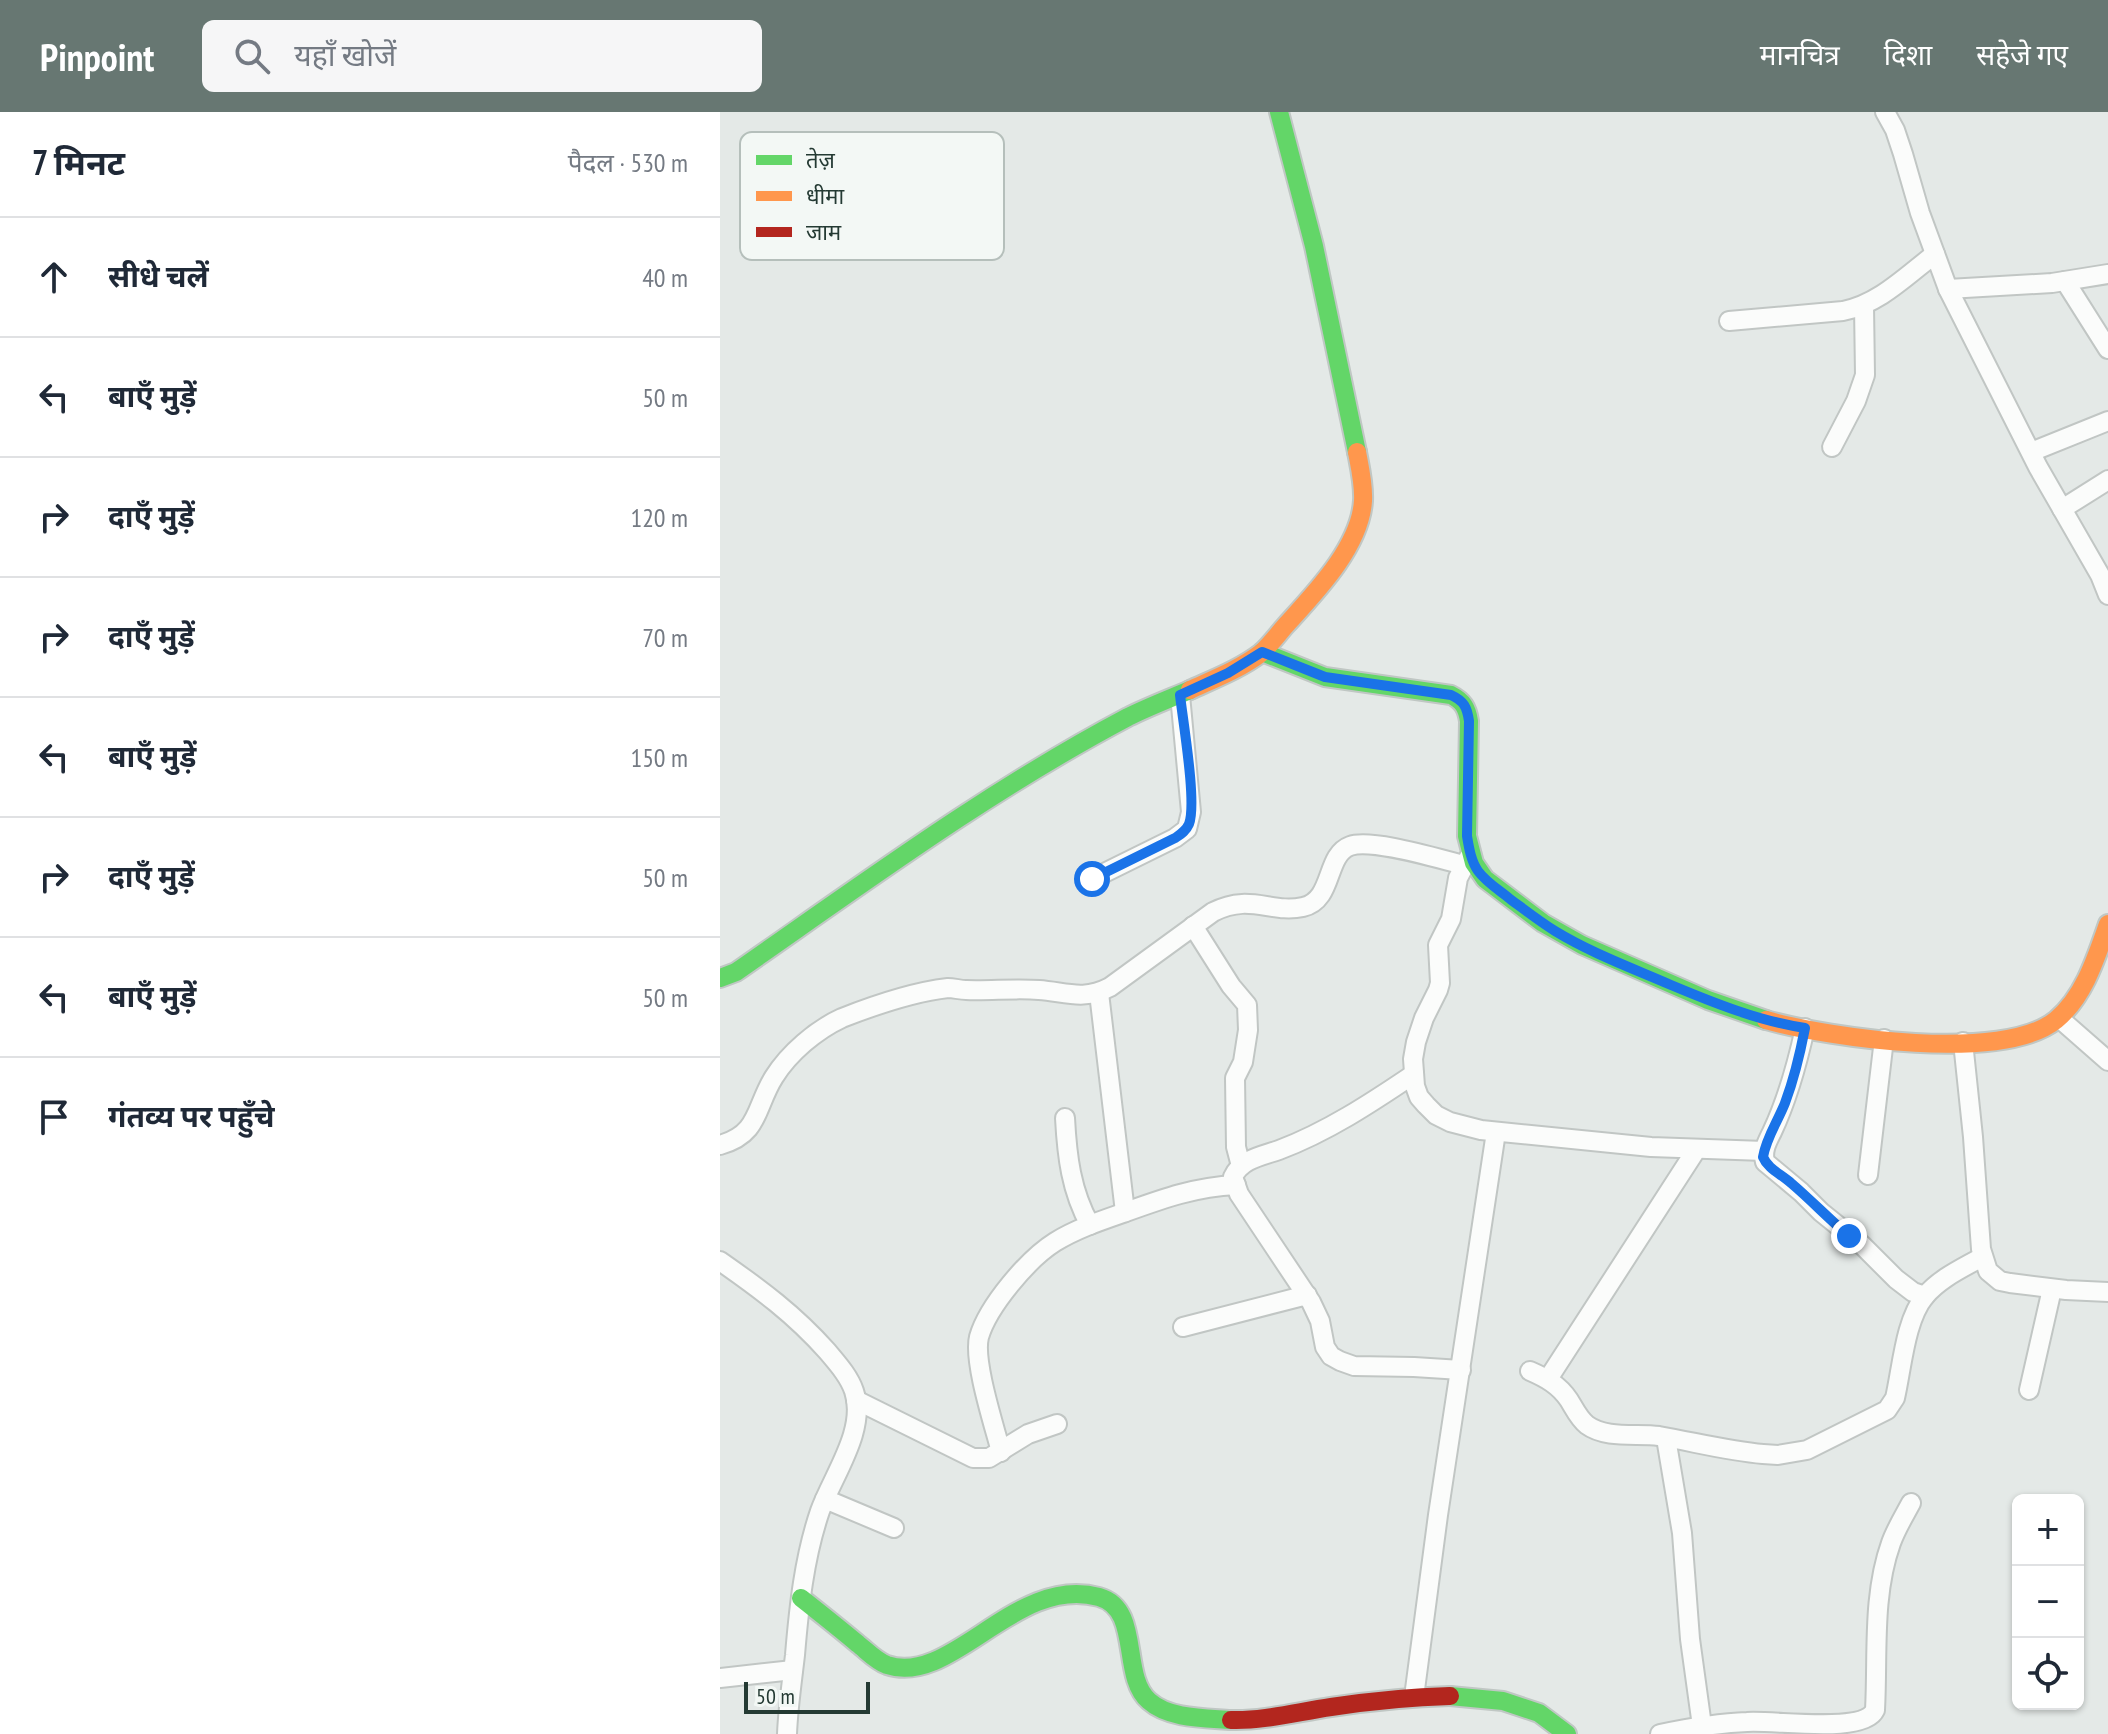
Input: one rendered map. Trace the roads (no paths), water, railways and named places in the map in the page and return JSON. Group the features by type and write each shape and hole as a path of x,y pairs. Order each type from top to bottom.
{"street":[{"path":"720,978 736,972 1010,785 1130,716 1228,673 1262,652 1338,562 1356,531 1363,502 1361,472 1314,246 1279,112"},
{"path":"1885,112 1895,130 1920,213 1948,289 2062,509 2101,564 2108,595"},
{"path":"1729,321 1843,311 1864,306 1935,254"},
{"path":"1948,289 2065,281 2108,274"},
{"path":"2065,281 2108,349"},
{"path":"1832,447 1856,401 1865,375 1864,306"},
{"path":"2031,452 2108,421"},
{"path":"2062,509 2108,480"},
{"path":"1262,652 1325,677 1441,694 1461,700 1467,709 1467,860 1456,888 1451,919 1438,945 1440,983 1419,1029 1414,1051 1414,1074 1419,1097 1436,1115 1464,1127 1496,1132 1696,1150 1764,1151"},
{"path":"1092,879 1187,829 1191,812 1190,787 1180,695"},
{"path":"720,1145 745,1134 774,1076 784,1063 811,1037 839,1020 913,996 951,988 1040,990 1076,995 1099,993 1213,912 1233,904 1292,908 1315,902 1337,857 1348,846 1357,844 1467,860 1490,884 1556,932 1621,963 1771,1022 1884,1039 1985,1042 2016,1038 2040,1030 2059,1018 2073,1003 2101,964 2108,924"},
{"path":"1193,926 1231,986 1247,1005 1248,1030 1243,1062 1235,1078 1236,1147 1241,1166"},
{"path":"1099,993 1125,1212"},
{"path":"2059,1018 2108,1061"},
{"path":"1805,1028 1793,1079 1763,1157 1769,1167 1862,1245 1896,1279 1913,1292 1925,1296"},
{"path":"1868,1175 1884,1039"},
{"path":"1963,1042 1982,1257 1988,1271 2000,1281 2052,1289 2108,1292"},
{"path":"1414,1074 1335,1124 1241,1166 1233,1177 1239,1194 1307,1295 1320,1321 1325,1347 1331,1356 1354,1366 1461,1370"},
{"path":"1065,1118 1074,1189 1090,1225"},
{"path":"1414,1697 1496,1132"},
{"path":"1548,1379 1696,1150"},
{"path":"1001,1452 979,1363 980,1337 1003,1294 1037,1255 1053,1243 1125,1212 1191,1190 1236,1185"},
{"path":"1530,1371 1548,1379 1564,1392 1588,1426 1604,1432 1666,1438 1747,1453 1778,1455 1807,1450 1887,1410 1895,1398 1916,1310 1925,1296 1941,1282 1982,1257"},
{"path":"720,1261 787,1310 812,1334 837,1362 850,1382 856,1400 857,1420 853,1434 812,1533 801,1598 787,1734"},
{"path":"2029,1390 2052,1289"},
{"path":"1183,1327 1307,1295"},
{"path":"856,1400 973,1458 989,1458 1028,1434 1057,1424"},
{"path":"1666,1438 1678,1502 1690,1639 1702,1726"},
{"path":"825,1499 894,1528"},
{"path":"1660,1734 1702,1726 1761,1722 1819,1731 1852,1730 1868,1724 1875,1710 1878,1610 1886,1561 1898,1526 1911,1503"},
{"path":"801,1598 882,1663 903,1669 934,1661 1033,1602 1069,1594 1088,1594 1113,1604 1121,1614 1137,1683 1143,1696 1152,1704 1169,1711 1254,1727 1414,1697 1476,1696 1532,1709 1567,1734"},
{"path":"720,1678 793,1670"}]}
